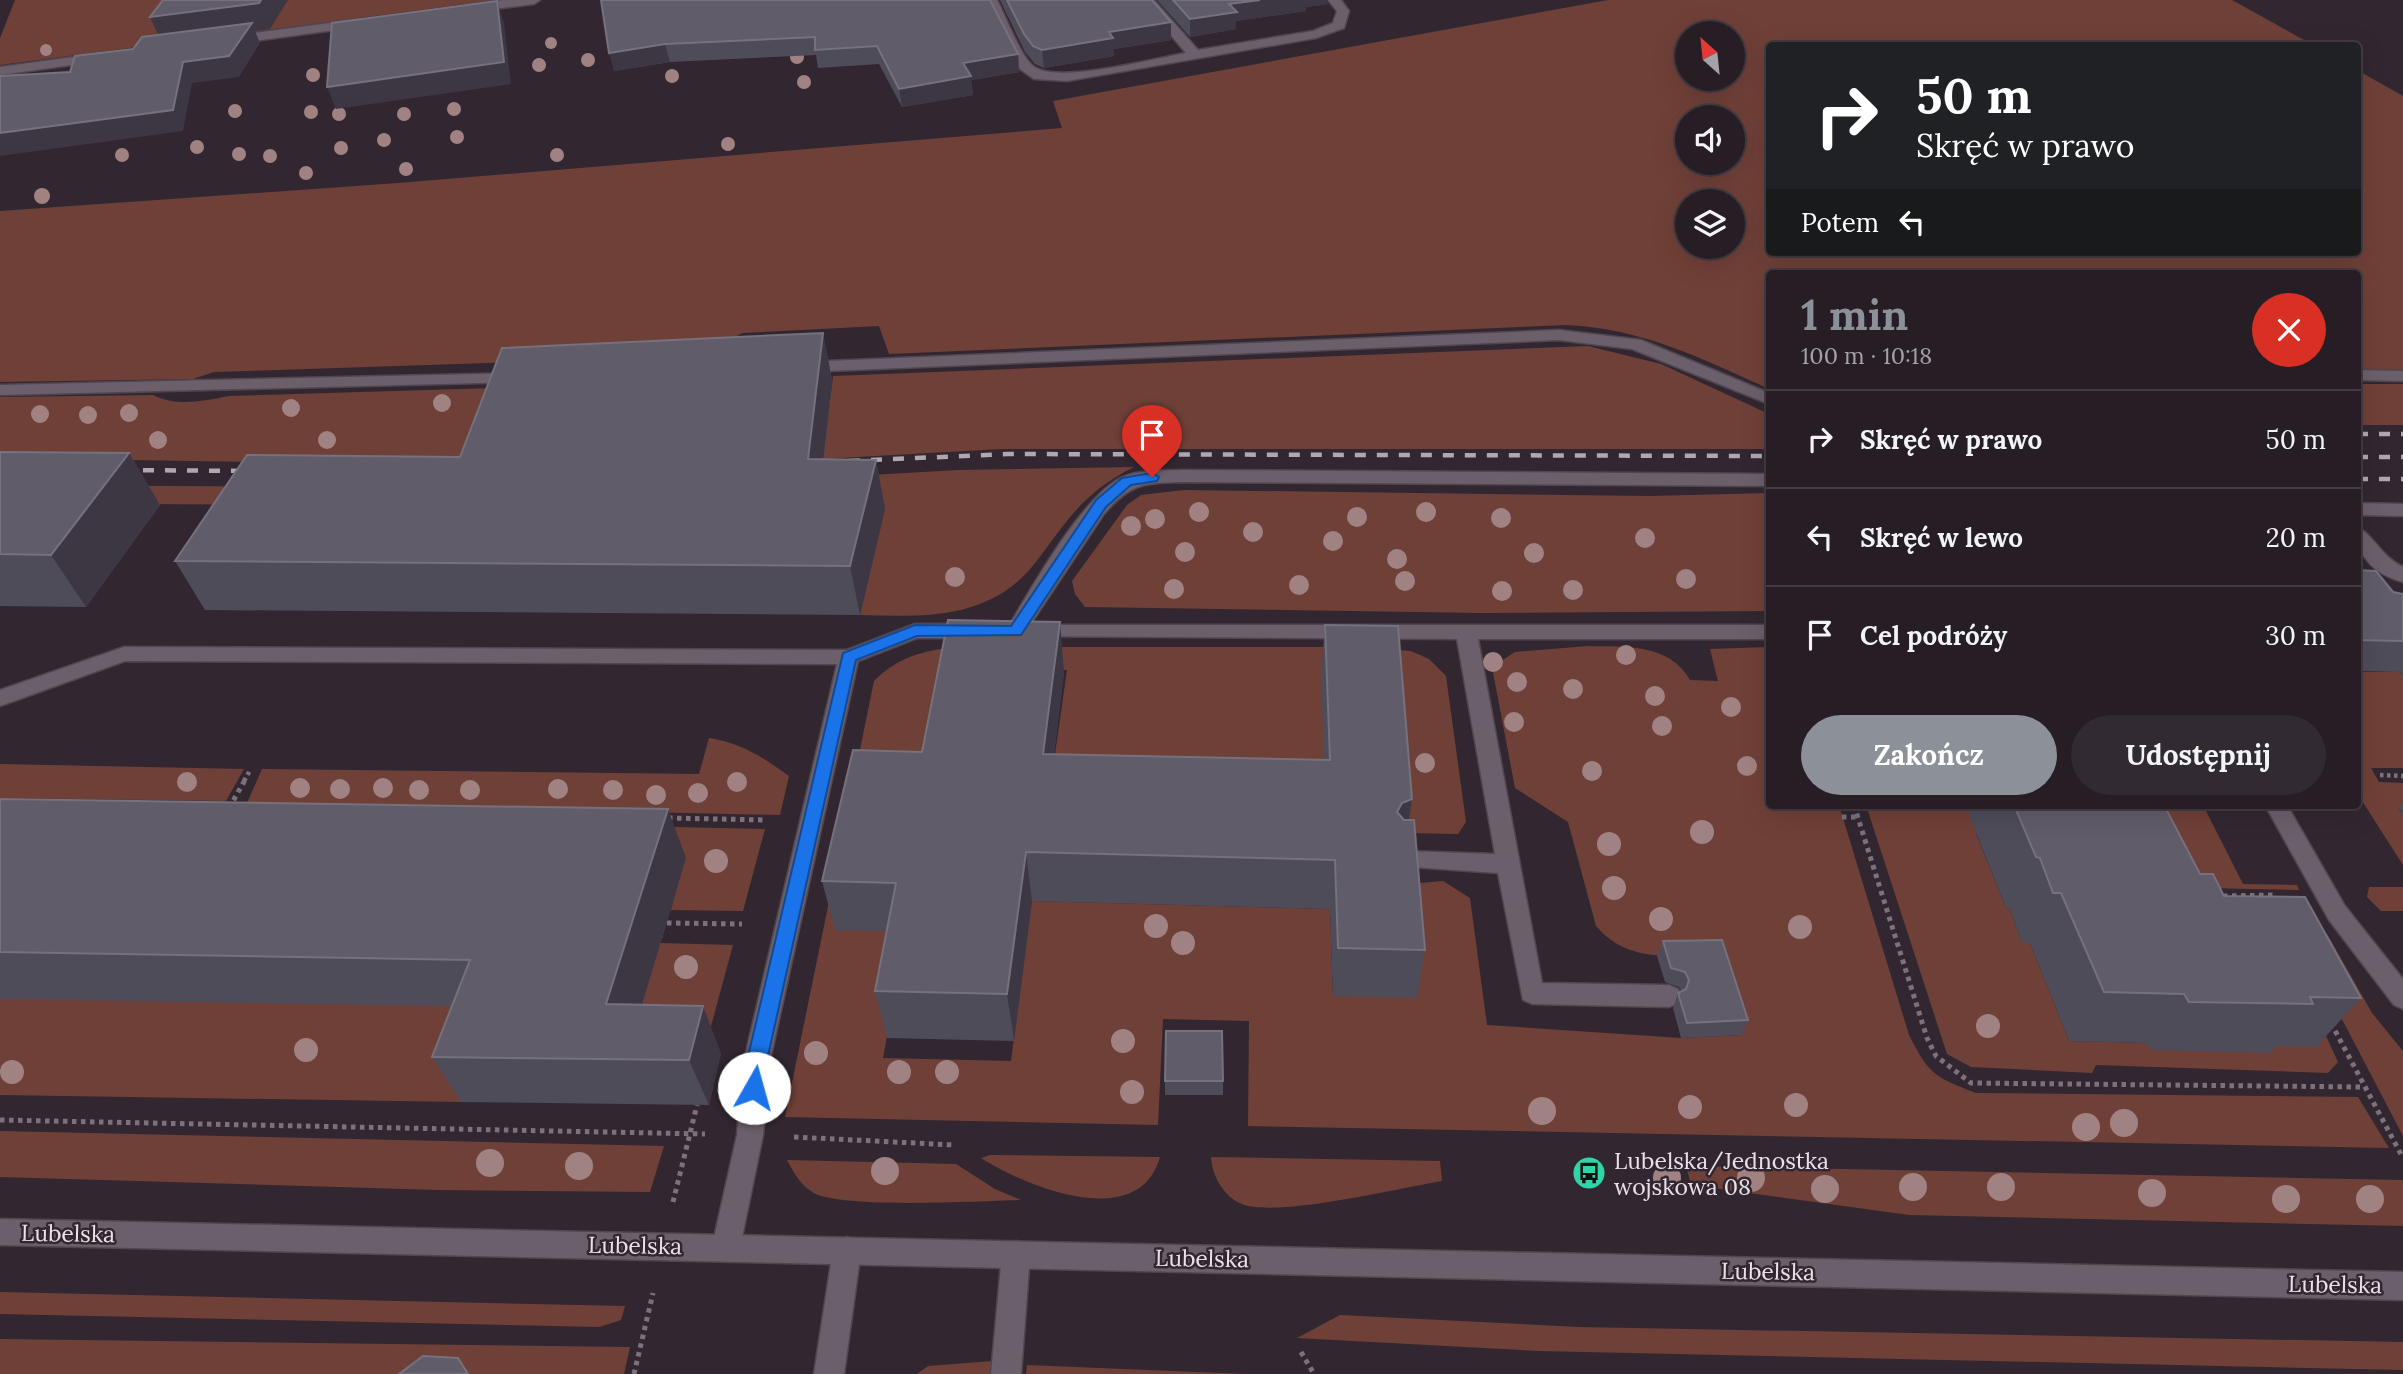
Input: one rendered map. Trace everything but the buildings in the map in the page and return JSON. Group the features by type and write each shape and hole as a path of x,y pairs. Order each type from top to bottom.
{"street":[{"path":"457,10 534,0"},
{"path":"991,0 1025,66 1039,76 1067,77 1316,34 1339,25 1338,6"},
{"path":"1147,0 1196,56"},
{"path":"222,41 379,21"},
{"path":"0,71 117,55"},
{"path":"790,368 1559,335 1608,338 1635,344 1766,399"},
{"path":"2361,375 2403,376"},
{"path":"0,390 532,378"},
{"path":"1016,631 1101,503 1127,482 1152,477 1283,476 1565,481 1766,480"},
{"path":"2361,509 2403,510"},
{"path":"2361,539 2381,565 2403,575"},
{"path":"0,698 124,654 849,657 915,631 1766,632"},
{"path":"1466,631 1532,993 1670,996"},
{"path":"726,1247 750,1135 756,1065 849,657"},
{"path":"2278,809 2325,894 2403,998"},
{"path":"1405,860 1507,864"},
{"name":"Lubelska","path":"0,1232 2403,1286"},
{"path":"829,1374 847,1250"},
{"path":"1006,1374 1016,1254"}],"path":[{"path":"229,809 251,769"},
{"path":"2381,775 2403,776"},
{"path":"215,808 243,809"},
{"path":"1855,809 1927,1038 1936,1056 1971,1083 2363,1087"},
{"path":"1842,817 1858,817"},
{"path":"662,818 773,820 770,833"},
{"path":"2215,896 2325,894"},
{"path":"667,923 746,924 743,937"},
{"path":"2327,1015 2403,1158"},
{"path":"663,1246 697,1105"},
{"path":"0,1120 689,1133 954,1145"},
{"path":"634,1374 643,1340"},
{"path":"1301,1352 1314,1374"}],"shaded area":[{"path":"15,0 194,0 285,4 288,0 497,0 0,65 0,38"},
{"path":"1608,0 2232,0 2308,42 1766,42 1766,256 2361,256 2361,72 2403,96 2403,371 2361,372 2361,270 1766,270 1766,388 1696,356 1646,339 1594,327 1567,325 889,354 879,326 742,333 705,356 214,372 193,379 0,382 0,211 398,183 1062,128 1053,101"},
{"path":"1588,346 1661,364 1766,413 1766,449 1001,449 786,461 322,463 0,458 0,397 153,395 171,401 190,402 229,396 523,387 824,451 833,376"},
{"path":"2361,384 2403,384 2403,425 2361,425"},
{"path":"1134,467 1089,497 1068,519 1036,562 1018,581 999,595 956,611 909,616 860,615 885,509 0,503 0,485 546,488 751,482 958,470"},
{"path":"1184,490 1650,496 1766,493 1766,611 1481,613 1085,607 1075,594 1072,581 1127,505 1141,495"},
{"path":"1588,646 1631,647 1659,653 1671,659 1690,680 1718,681 1710,649 1766,647 1766,809 1840,809 1909,1035 1928,1067 1942,1078 1976,1093 2358,1097 2389,1148 1248,1126 1249,1021 1163,1019 1158,1125 785,1117 874,681 892,666 911,656 955,647 1359,647 1411,651 1429,659 1446,676 1466,822 1458,834 1404,833 1326,809 1048,803 1067,670 956,670 931,801 836,929 907,931 883,1058 1011,1061 1032,901 1330,909 1333,996 1408,884 1443,881 1470,898 1487,1025 1681,1038 1742,1035 1716,955 1667,956 1636,952 1608,938 1596,926 1568,822 1515,788 1492,667 1515,652"},
{"path":"2361,672 2400,672 2403,676 2403,768 2371,768 2379,782 2403,783 2403,808 2399,809 2403,815 2403,865 2361,799"},
{"path":"709,738 742,747 789,776 780,815 247,803 262,769 699,774"},
{"path":"0,764 244,769 226,801 0,798"},
{"path":"1867,809 1970,809 1977,836 2006,908 2010,909 2022,943 2030,943 2069,1041 2146,1043 2152,1050 2267,1046 2316,1014 2338,1062 2328,1073 2096,1065 2092,1073 1971,1067 1947,1054"},
{"path":"2157,809 2205,809 2243,884 2297,885 2299,890 2205,888"},
{"path":"0,812 765,829 743,911 671,910 685,858"},
{"path":"2369,887 2403,887 2403,911 2381,911 2367,897"},
{"path":"2319,929 2327,934 2372,1013 2403,1051 2403,1136 2321,979"},
{"path":"660,943 733,945 704,1052 481,1048 461,1102 0,1095 0,999"},
{"path":"0,1131 664,1146 650,1192 439,1190 0,1177"},
{"path":"990,1155 1160,1157 1148,1180 1130,1193 1106,1198 1080,1197 1025,1181 981,1158"},
{"path":"1211,1157 1440,1161 1442,1181 1309,1205 1259,1207 1242,1204 1225,1191 1217,1178"},
{"path":"787,1160 956,1164 995,1189 1021,1200 882,1203 830,1198 805,1187"},
{"path":"1686,1166 2403,1180 2403,1226 1909,1215 1691,1185"},
{"path":"0,1292 625,1306 621,1320 599,1327 0,1314"},
{"path":"1340,1315 1579,1327 2403,1342 2403,1370 1539,1351 1297,1338"},
{"path":"0,1339 630,1347 624,1374 0,1374"},
{"path":"993,1361 991,1374 917,1374 928,1366"},
{"path":"1027,1365 1245,1374 1026,1374"}],"railway":[{"path":"2361,434 2403,434"},
{"path":"849,461 1008,454 1766,456"},
{"path":"2361,457 2403,457"},
{"path":"121,470 254,471"},
{"path":"2361,479 2403,479"}],"place":[{"name":"Lubelska/Jednostka wojskowa 08","path":"1589,1173"}],"route":[{"path":"754,1088 756,1065 849,657 915,631 1016,631 1101,503 1127,482 1152,477"}]}
